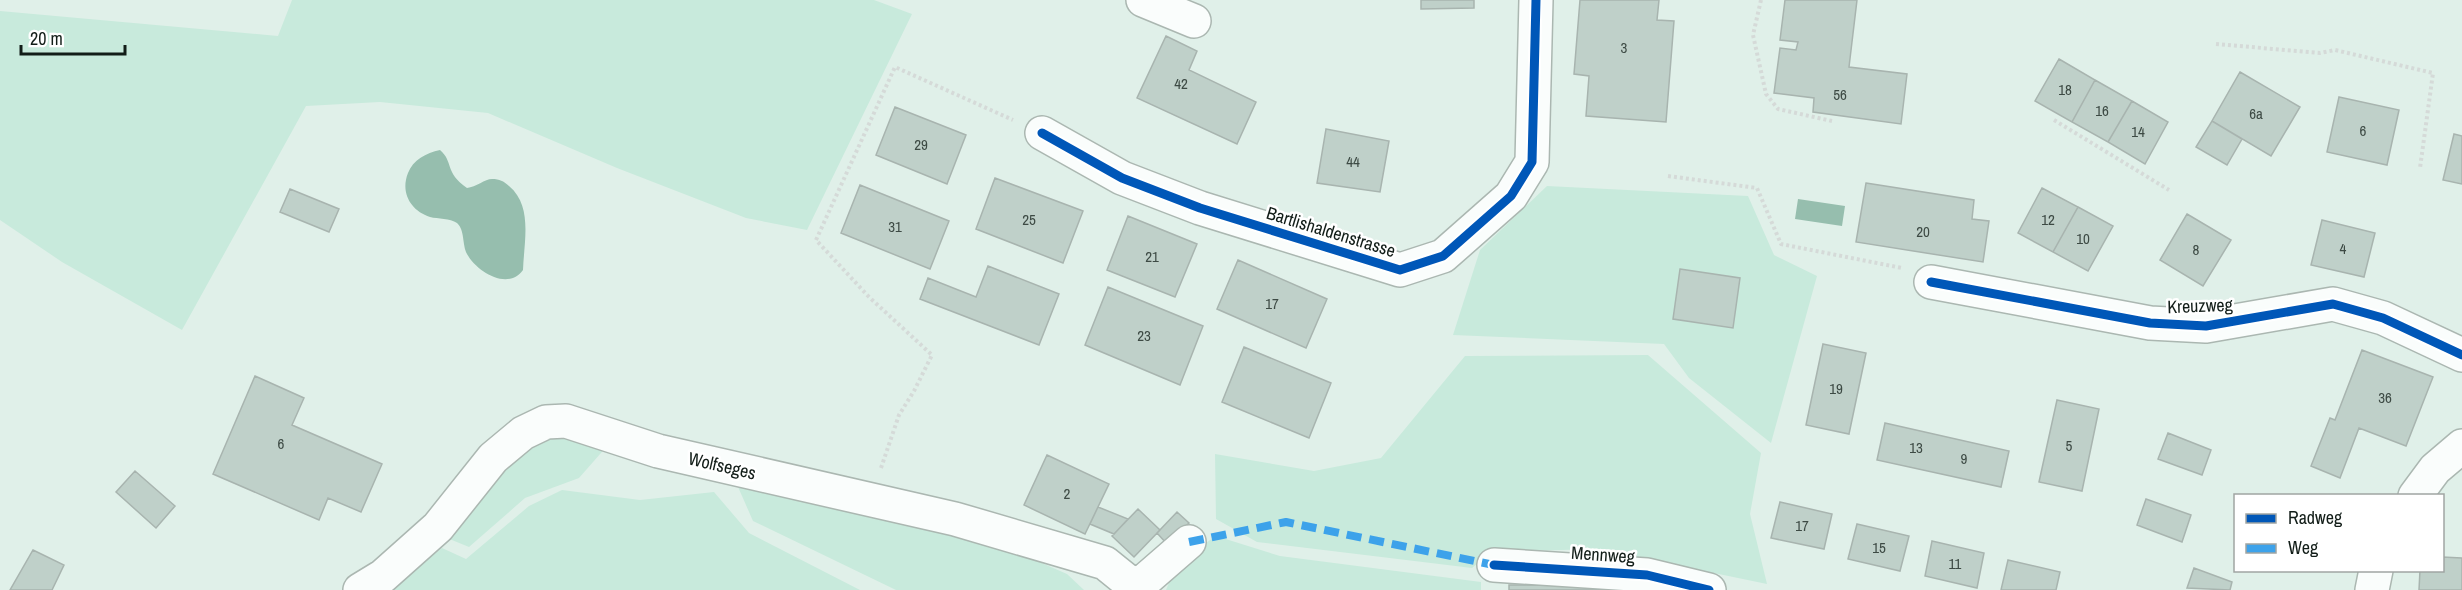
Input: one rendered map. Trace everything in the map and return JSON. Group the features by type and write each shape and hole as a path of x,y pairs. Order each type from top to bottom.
{"street":[{"path":"1143,0 1194,21"},
{"name":"Bartlishaldenstrasse","path":"1042,133 1122,178 1200,208 1400,270 1443,255 1511,196 1532,162 1536,0"},
{"name":"Kreuzweg","path":"1931,282 2150,323 2205,326 2333,304 2383,318 2462,355"},
{"name":"Wolfseges","path":"360,590 383,576 438,527 493,458 523,433 546,422 566,421 658,451 955,519 1105,563 1136,589"},
{"path":"2416,494 2435,469 2462,446"},
{"path":"1136,589 1189,542"},
{"name":"Mennweg","path":"1494,565 1647,575 1709,590"},
{"path":"2372,590 2376,572"}],"path":[{"path":"1761,0 1753,35 1766,94 1778,109 1832,121"},
{"path":"2216,44 2320,53 2335,50 2433,74 2420,168"},
{"path":"888,447 899,415 914,392 932,355 869,297 816,240 895,67 1042,133"},
{"path":"2054,120 2169,190"},
{"path":"1668,176 1757,188 1781,244 1920,271 1931,282"}],"shaded area":[{"path":"292,0 874,0 912,14 807,230 746,218 617,168 488,113 380,102 306,106 182,330 62,262 0,220 0,11 278,36"},
{"path":"440,150 455,177 467,188 489,179 497,179 507,184 517,194 524,214 525,236 523,270 517,276 501,279 485,273 467,254 460,226 457,223 423,214 409,200 405,187 410,168 421,158"},
{"path":"1547,186 1748,196 1774,255 1817,276 1771,443 1689,378 1664,344 1453,335 1480,250"},
{"path":"1798,199 1845,206 1842,226 1795,219"},
{"path":"1648,355 1761,453 1750,514 1767,584 1598,549 1491,552 1472,568 1257,542 1216,519 1215,454 1314,471 1381,458 1465,356"},
{"path":"549,435 608,445 579,478 525,498 469,547 447,538 511,459"},
{"path":"735,480 957,526 1067,574 1084,590 896,590 753,521"},
{"path":"562,490 640,500 714,492 749,533 860,590 387,590 442,548 466,559 529,506"},
{"path":"1216,536 1280,556 1481,582 1481,590 1166,590 1177,563"}],"building":[{"path":"1421,0 1474,0 1474,8 1421,9"},
{"path":"1580,0 1659,0 1657,20 1674,21 1666,122 1586,116 1589,76 1574,74"},
{"path":"1785,0 1857,0 1849,67 1907,74 1901,124 1813,112 1814,98 1774,93 1780,48 1796,50 1798,42 1780,40"},
{"path":"1166,36 1197,51 1189,70 1256,102 1237,144 1137,98"},
{"path":"2059,59 2095,80 2072,122 2035,101"},
{"path":"2240,72 2300,107 2271,156 2212,121"},
{"path":"2095,80 2132,101 2108,142 2072,122"},
{"path":"2339,97 2399,110 2387,165 2327,152"},
{"path":"2132,101 2168,122 2145,164 2108,142"},
{"path":"895,107 966,135 947,184 876,155"},
{"path":"2212,121 2242,139 2227,165 2196,147"},
{"path":"1326,129 1389,141 1380,192 1317,183"},
{"path":"2454,134 2462,136 2462,184 2443,180"},
{"path":"995,178 1083,211 1063,263 976,229"},
{"path":"1866,183 1974,200 1972,219 1989,221 1983,262 1856,242"},
{"path":"860,185 949,221 930,269 841,233"},
{"path":"2042,188 2078,207 2053,252 2018,233"},
{"path":"290,189 339,209 329,232 280,212"},
{"path":"2078,207 2113,226 2088,271 2053,252"},
{"path":"2187,214 2231,240 2203,286 2160,260"},
{"path":"1128,216 1197,244 1175,297 1107,270"},
{"path":"2322,220 2375,233 2364,277 2311,265"},
{"path":"1238,260 1327,299 1306,348 1217,309"},
{"path":"988,266 1059,294 1039,345 920,299 928,278 976,297"},
{"path":"1680,269 1740,278 1733,328 1673,319"},
{"path":"1108,287 1203,326 1180,385 1085,345"},
{"path":"1823,344 1866,353 1849,434 1806,425"},
{"path":"1244,347 1331,383 1309,438 1222,402"},
{"path":"2362,350 2433,377 2406,446 2359,428 2340,478 2311,466 2330,418 2335,420"},
{"path":"255,376 304,398 292,425 382,464 361,512 328,498 319,520 213,474"},
{"path":"2057,400 2099,409 2082,491 2039,482"},
{"path":"1885,423 2009,451 2001,487 1877,460"},
{"path":"2168,433 2211,450 2202,475 2158,459"},
{"path":"1047,455 1109,484 1085,534 1024,505"},
{"path":"135,471 175,506 156,528 116,492"},
{"path":"2146,499 2191,515 2182,542 2137,525"},
{"path":"1780,502 1832,514 1824,549 1771,538"},
{"path":"1098,507 1128,519 1114,534 1090,524"},
{"path":"1138,509 1160,530 1134,557 1112,536"},
{"path":"1177,512 1189,523 1167,544 1157,533"},
{"path":"1857,524 1909,536 1900,571 1848,559"},
{"path":"1932,541 1984,553 1977,588 1925,576"},
{"path":"33,550 64,565 52,590 10,590"},
{"path":"2444,557 2462,558 2462,590 2419,590 2420,572 2444,572"},
{"path":"2008,560 2060,572 2056,590 2001,590"},
{"path":"2194,568 2232,582 2230,590 2187,588"},
{"path":"1509,585 1599,585 1599,590 1509,590"}],"marked path":[{"path":"1189,542 1286,522 1494,565"}],"cycle path":[{"path":"1042,133 1122,178 1200,208 1400,270 1443,256 1511,196 1532,162 1536,0"},
{"path":"1931,282 2150,323 2206,326 2333,304 2383,318 2462,355"},
{"path":"1494,565 1647,575 1709,590"}]}
